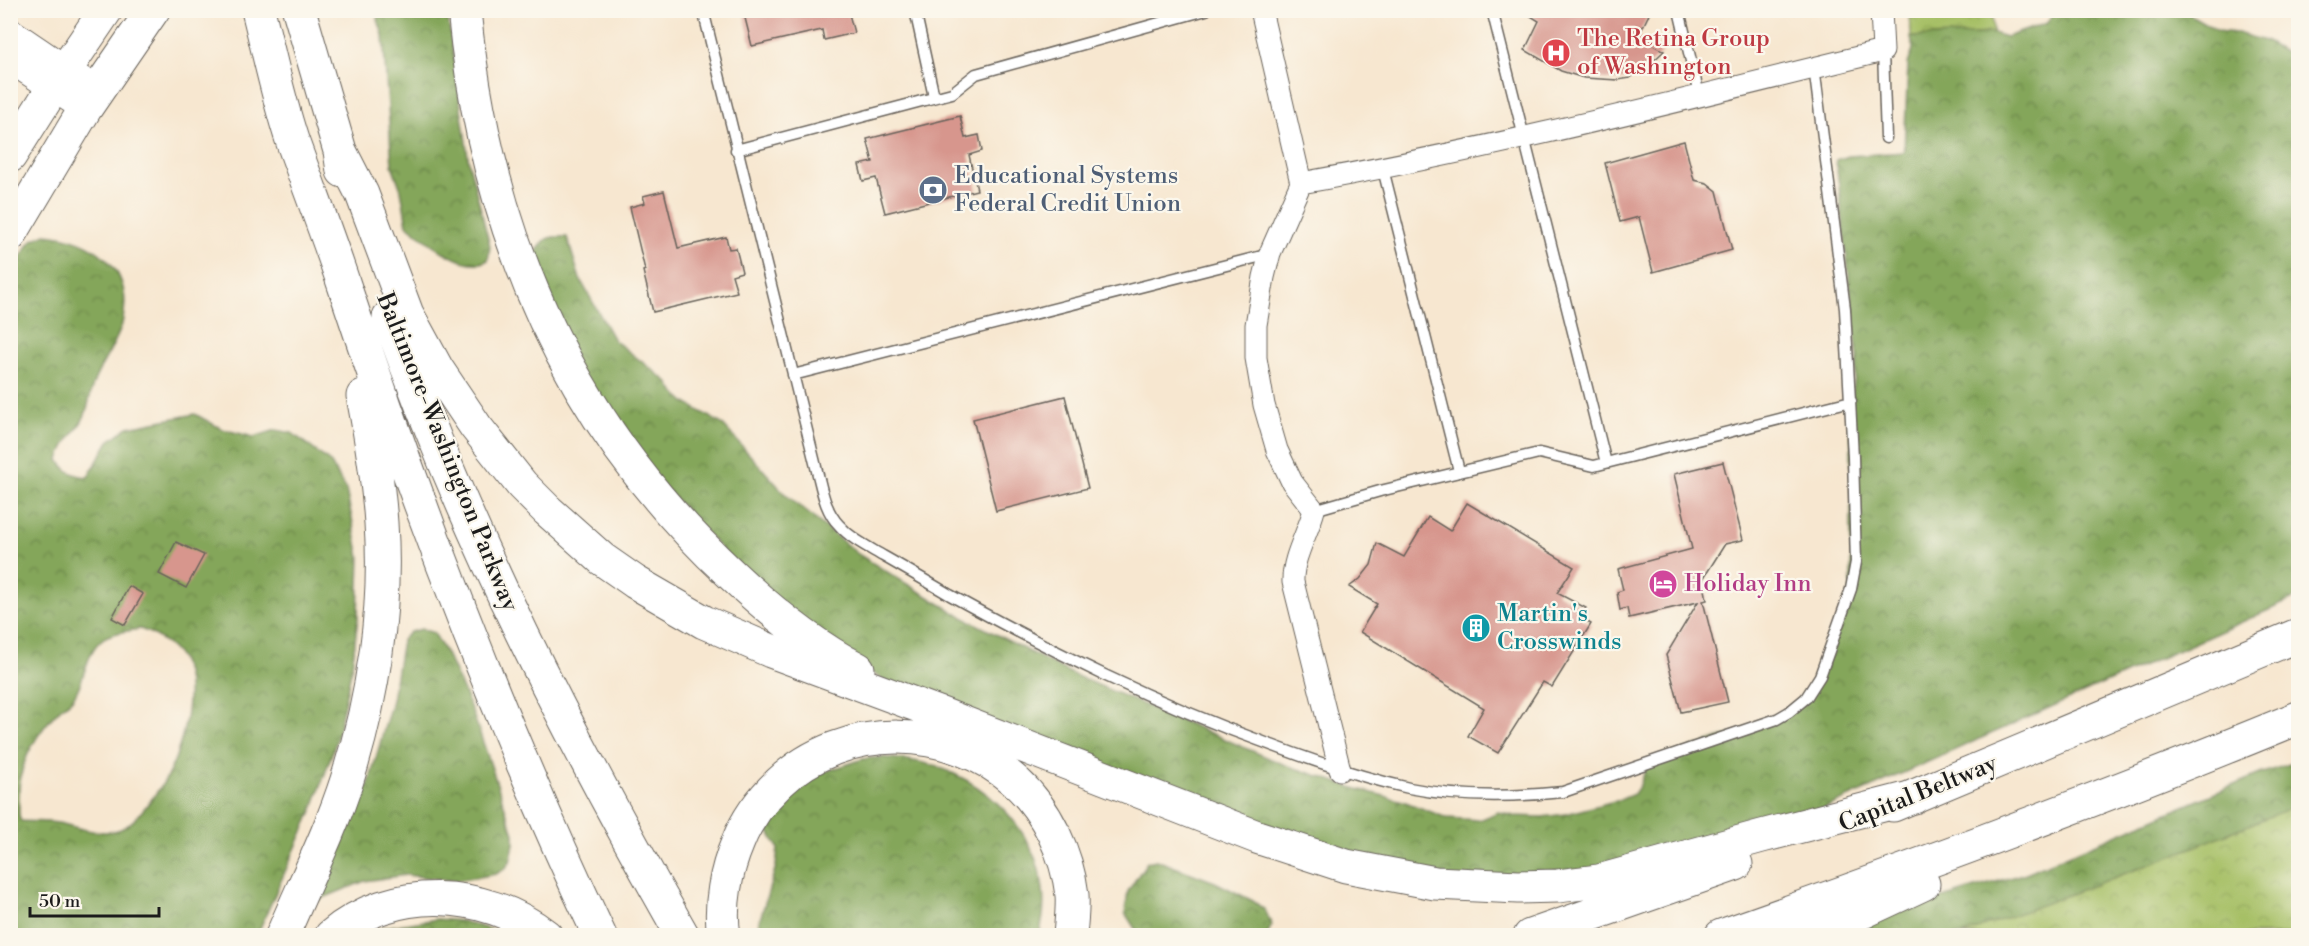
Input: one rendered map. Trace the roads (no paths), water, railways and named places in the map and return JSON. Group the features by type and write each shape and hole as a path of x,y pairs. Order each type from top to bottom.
{"main road":[{"path":"10,156 59,78 106,10"},
{"path":"10,235 91,99 153,10"},
{"name":"Baltimore-Washington Parkway","path":"258,10 291,137 429,530 524,764 600,936"},
{"name":"Baltimore-Washington Parkway","path":"299,10 340,151 348,200 391,322 468,516 571,728 648,875 683,936"},
{"path":"464,10 475,98 490,170 508,231 533,294 561,354 595,412 630,464 708,553 790,624 838,659 941,714"},
{"path":"282,936 349,772 371,686 378,633 381,582 381,524 375,457 363,395 320,258 291,137"},
{"path":"340,151 362,195 407,314 437,369 476,427 522,485 602,559 635,582 704,622 818,670 941,714 1304,854 1388,875 1435,883 1518,887 1558,886 1599,881 1914,797"},
{"name":"Capital Beltway","path":"1530,936 1739,864 1914,797 2298,635"},
{"path":"1721,936 1858,888 2164,773 2298,718"},
{"path":"724,936 724,894 729,863 742,829 764,797 791,771 812,758 850,742 897,736 930,740 954,746 978,756 995,765 1024,791 1043,814 1062,853 1072,895 1070,936"},
{"path":"1800,936 1865,911 2164,773"},
{"path":"331,936 352,920 372,910 418,899 441,898 490,905 514,915 546,936"}],"street":[{"path":"1261,10 1301,183 1270,254 1264,277 1256,325 1256,358 1269,428 1287,473 1300,495 1314,510 1295,564 1293,582 1340,770"},
{"path":"1301,183 1383,169 1524,138 1882,51 1881,10"},
{"path":"10,31 59,78 91,99"},
{"path":"10,60 59,78"}],"lane":[{"path":"703,10 823,495 833,518 851,536 941,590 1105,676 1195,716 1340,770 1411,788 1452,793 1530,795 1563,792 1777,719 1806,698 1820,676 1855,574 1851,401 1845,309 1814,67"},
{"path":"915,10 934,97"},
{"path":"736,150 952,93 976,74 1206,10"},
{"path":"1492,10 1606,462"},
{"path":"1679,10 1699,95"},
{"path":"1882,51 1886,138"},
{"path":"1383,169 1459,471"},
{"path":"793,375 1270,254"},
{"path":"1314,510 1459,471 1539,453 1594,466 1851,401"}],"place":[{"name":"The Retina Group of Washington","path":"1556,53"},
{"name":"Educational Systems Federal Credit Union","path":"933,190"},
{"name":"Holiday Inn","path":"1663,584"},
{"name":"Martin's Crosswinds","path":"1476,628"}]}
